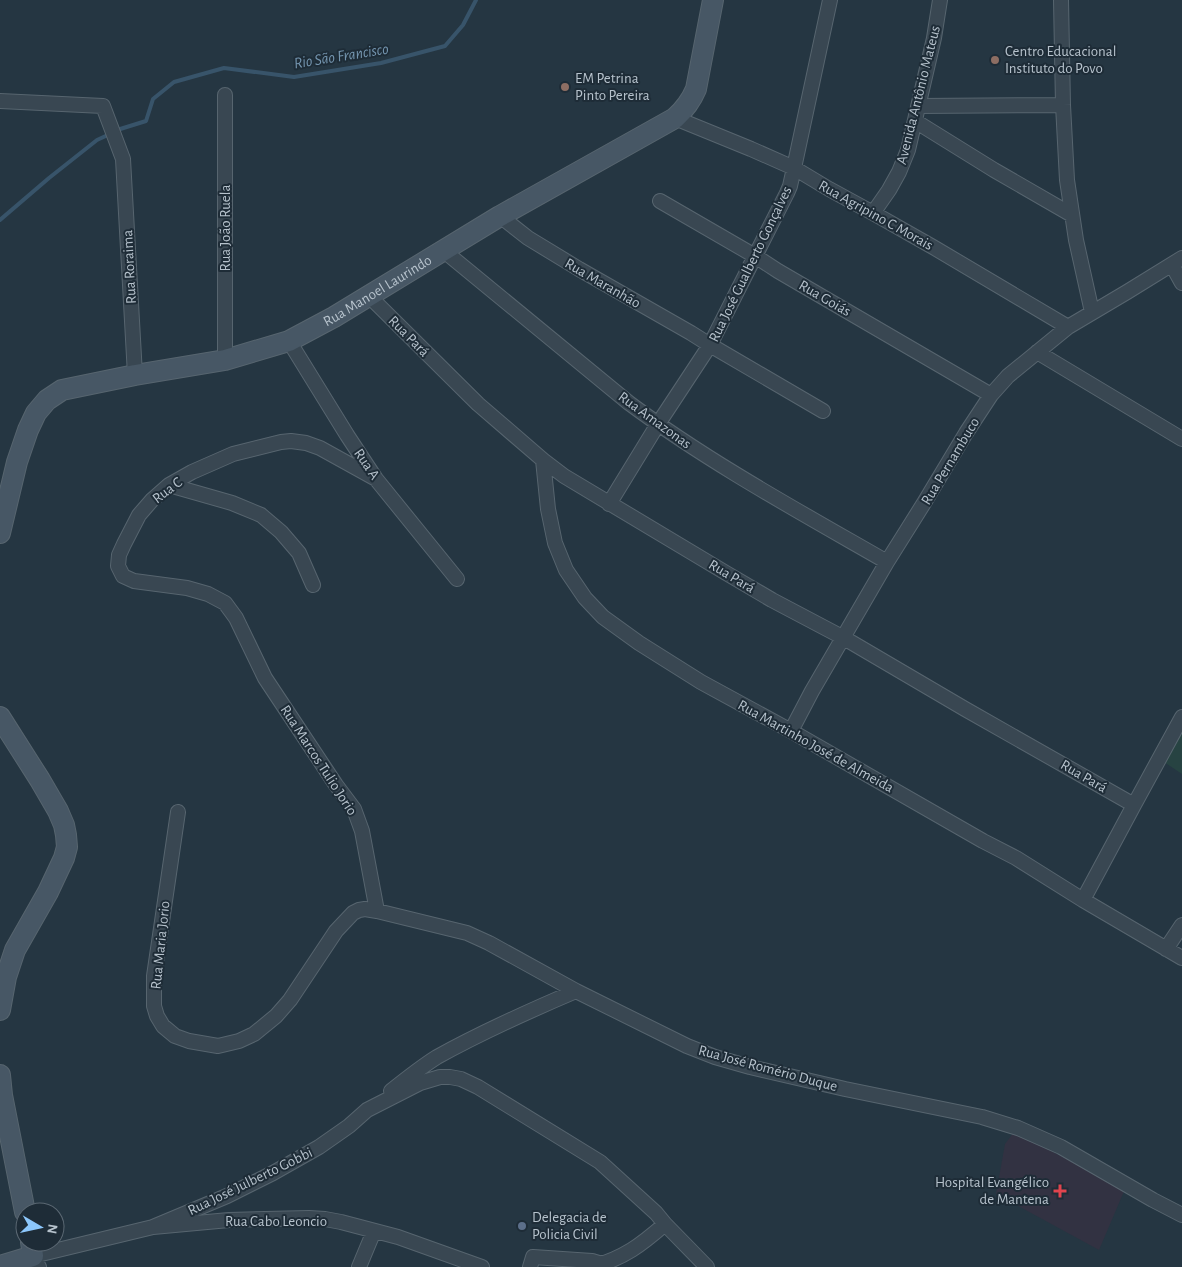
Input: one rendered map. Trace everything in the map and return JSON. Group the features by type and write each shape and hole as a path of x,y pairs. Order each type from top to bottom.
{"street":[{"name":"Rua Manoel Laurindo","path":"0,533 17,462 28,430 36,413 47,400 62,390 135,375 225,360 289,341 334,317 500,216 676,118 687,107 699,78 713,0"},
{"name":"Rua José Gualberto Gonçalves","path":"609,504 658,424 710,345 787,193 830,0"},
{"name":"Avenida Antônio Mateus","path":"873,213 899,172 908,150 934,38 940,0"},
{"path":"1061,0 1067,180 1072,215 1092,312"},
{"name":"Rua João Ruela","path":"225,95 225,360"},
{"name":"Rua Roraima","path":"0,101 103,106 123,159 135,375"},
{"path":"919,106 1063,105"},
{"name":"Rua Agripino C Morais","path":"676,118 794,168 1068,327"},
{"path":"915,121 1072,215"},
{"name":"Rua Goiás","path":"660,201 990,395"},
{"name":"Rua Maranhão","path":"500,216 528,238 579,270 823,411"},
{"name":"Rua Amazonas","path":"443,250 629,403 658,424 732,471 887,562"},
{"path":"1177,262 1182,282"},
{"name":"Rua Pernambuco","path":"791,731 887,562 990,395 1008,376 1068,327 1177,262"},
{"name":"Rua Pará","path":"368,295 478,404 564,476 772,600 844,638 964,709 1134,805"},
{"name":"Rua A","path":"289,341 376,479 457,579"},
{"path":"1036,352 1182,439"},
{"name":"Rua C","path":"236,618 225,603 208,594 187,588 134,581 123,576 118,566 119,555 139,515 152,500 170,485 192,472 233,454 291,441 306,443 320,448 376,479"},
{"name":"Rua Martinho José de Almeida","path":"543,460 548,509 555,543 566,570 585,598 603,617 639,643 701,682 1016,858 1182,958"},
{"path":"170,485 232,503 261,515 299,553 313,585"},
{"name":"Rua Marcos Tulio Jorio","path":"236,618 265,678 354,809 362,831 377,911"},
{"path":"0,717 58,812 64,825 67,847 64,858 48,892 15,950 6,977 0,1010"},
{"path":"1083,900 1182,717"},
{"name":"Rua Maria Jorio","path":"178,812 154,976 154,1006 157,1016 163,1026 175,1036 189,1041 218,1046 239,1041 254,1034 276,1016 290,1000 336,931"},
{"name":"Rua José Romério Duque","path":"336,931 353,913 365,909 468,933 576,991 687,1046 715,1057 750,1067 982,1117 1018,1128 1061,1146 1182,1215"},
{"path":"1166,949 1182,925"},
{"name":"Rua José Julberto Gobbi","path":"153,1227 227,1196 273,1174 349,1126 413,1073 437,1057 508,1020 576,991"},
{"path":"0,1075 2,1095 23,1202"},
{"name":"Rua José Julberto Gobbi","path":"367,1110 420,1082 440,1077 461,1079 600,1162 656,1213 665,1224"},
{"name":"Rua Cabo Leoncio","path":"153,1227 230,1220 325,1219 398,1237 482,1267"},
{"path":"530,1267 532,1257 592,1262 597,1266 626,1254 641,1245 665,1224 707,1267"},
{"path":"0,1266 34,1255 153,1227"},
{"path":"359,1267 374,1231"}],"shaded area":[{"name":"Hospital Evangélico de Mantena","path":"1014,1132 1125,1189 1099,1250 996,1194 1005,1144"}],"green space":[{"path":"1182,727 1182,774 1164,762"}],"waterway":[{"name":"Rio São Francisco","path":"117,130 146,121 153,99 174,82 224,68 294,77 381,63 445,46 463,25 476,0"},
{"name":"Rio São Francisco","path":"0,220 97,140 110,134"}],"place":[{"name":"Centro Educacional Instituto do Povo","path":"995,60"},
{"name":"EM Petrina Pinto Pereira","path":"565,87"},
{"name":"Hospital Evangélico de Mantena","path":"1060,1191"},
{"name":"Delegacia de Policia Civil","path":"522,1226"}]}
